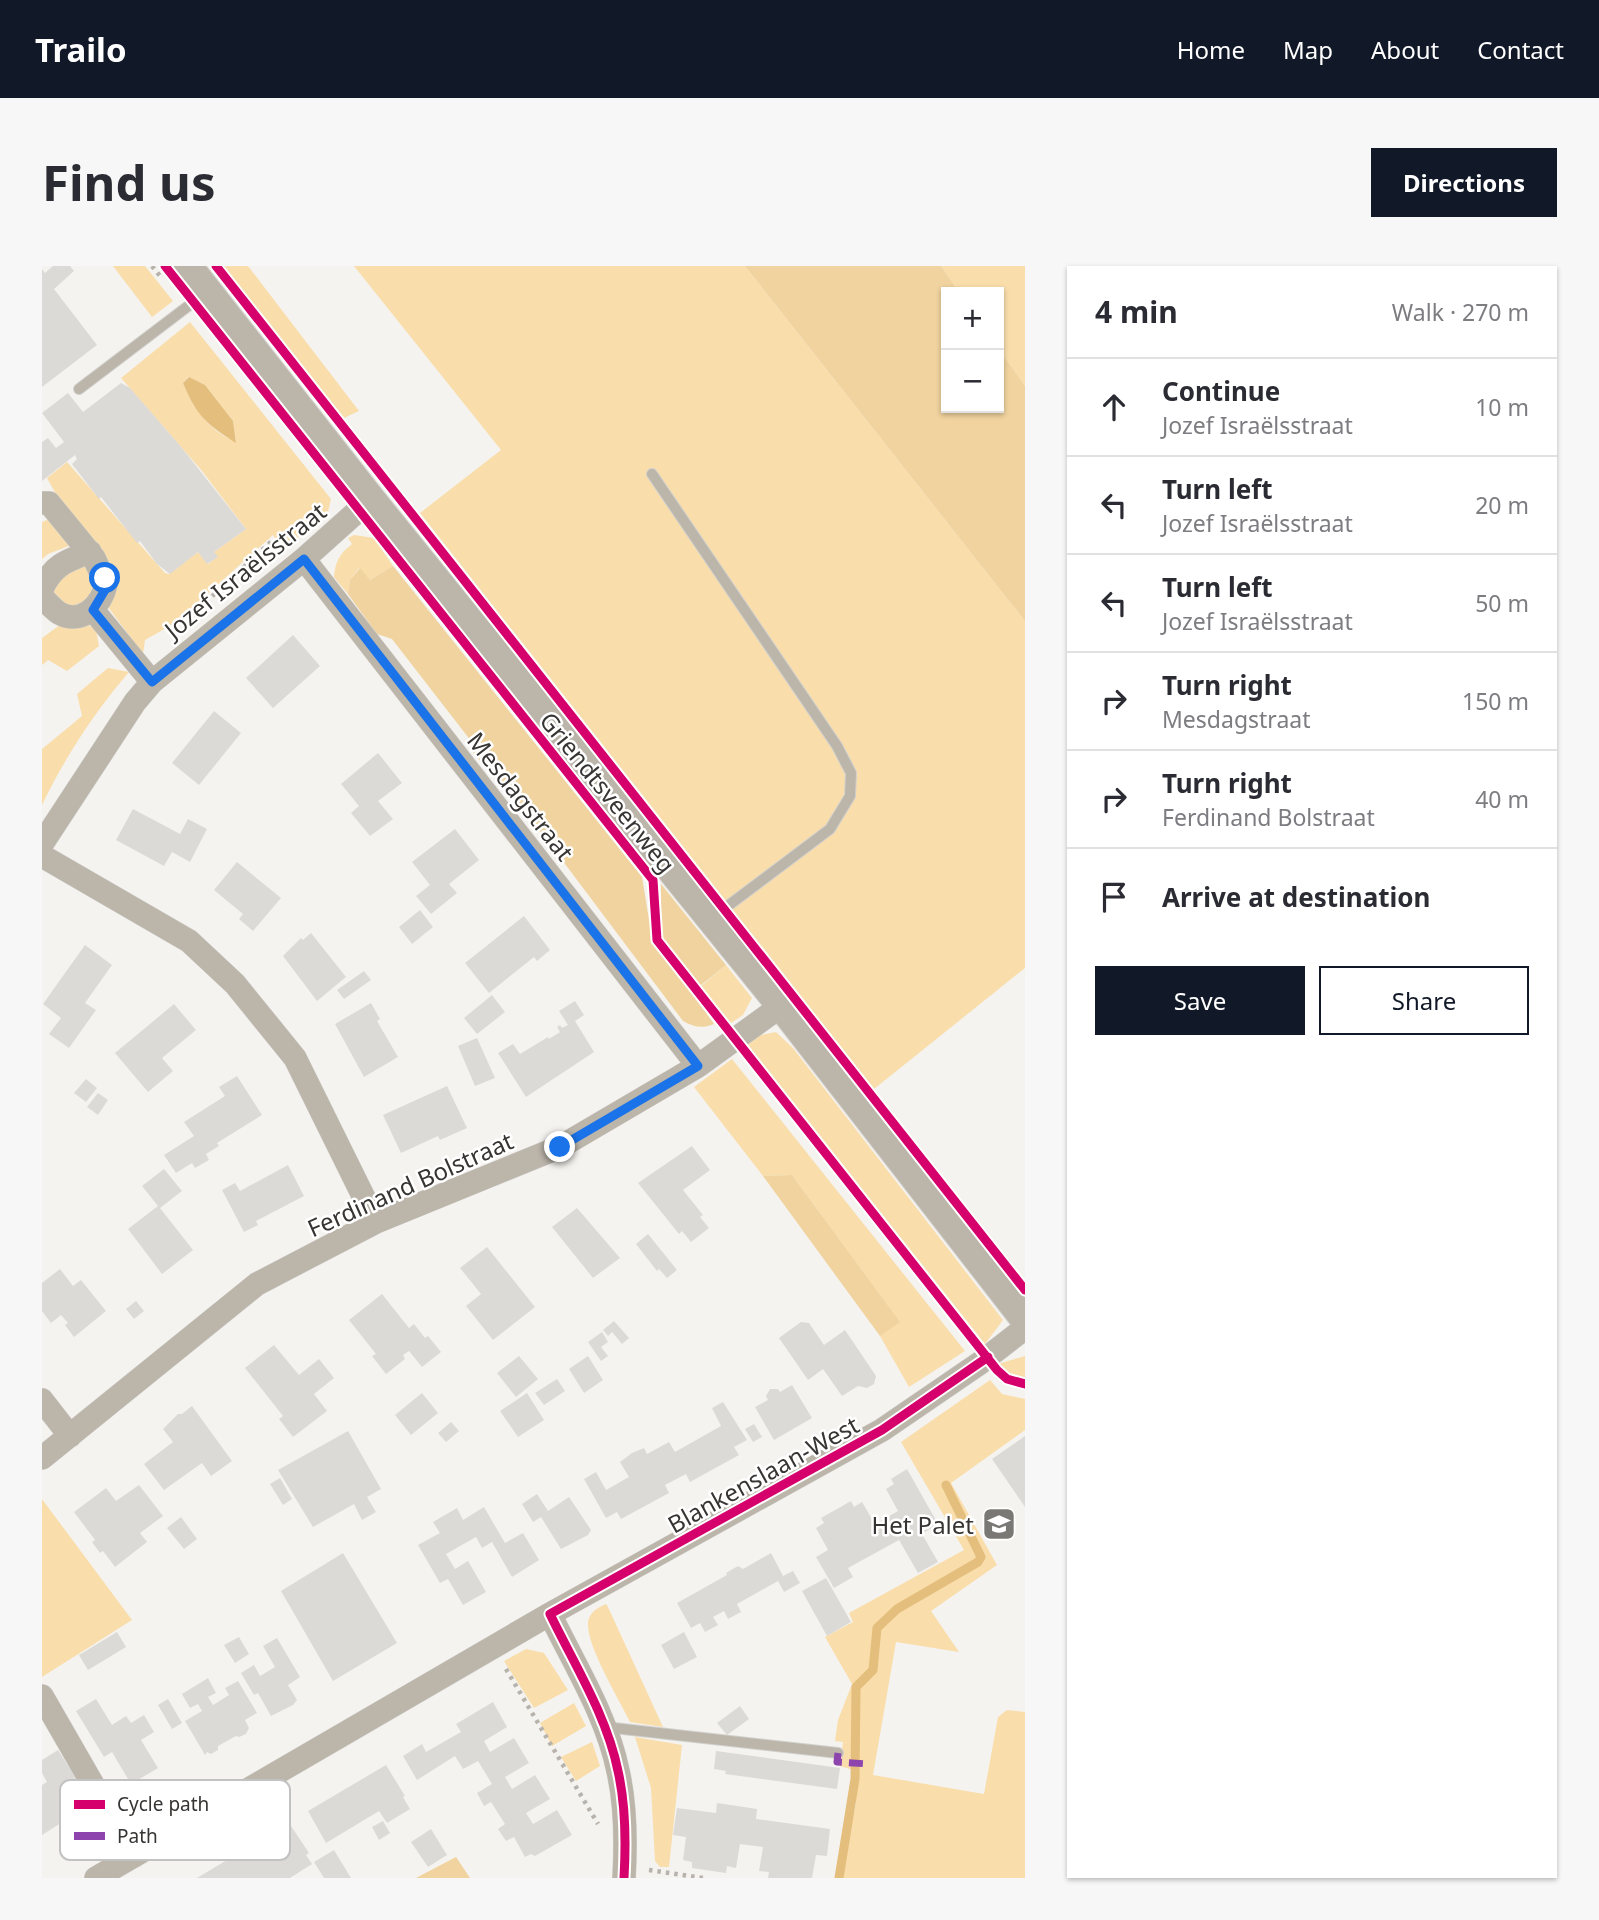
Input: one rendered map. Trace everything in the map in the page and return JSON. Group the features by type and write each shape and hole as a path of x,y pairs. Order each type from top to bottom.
{"street":[{"name":"Griendtsveenweg","path":"188,266 195,300 372,499 781,1006 1025,1320"},
{"name":"Jozef Israëlsstraat","path":"42,844 135,702 152,682 304,559 372,499"},
{"path":"42,503 49,503 90,552 106,584 99,603 93,610 72,617 58,613 42,597"},
{"path":"42,589 49,574 65,561 90,552"},
{"name":"Mesdagstraat","path":"304,559 698,1066"},
{"path":"93,610 152,682"},
{"path":"42,856 190,941 235,984 295,1058 376,1222"},
{"name":"Ferdinand Bolstraat","path":"42,1458 257,1284 376,1222 560,1147 698,1066 781,1006"},
{"name":"Blankenslaan-West","path":"273,1780 550,1614 882,1430 980,1363 1025,1328"},
{"path":"42,1400 70,1436"},
{"path":"550,1614 605,1727 618,1771 626,1840 624,1872"},
{"path":"42,1696 87,1780"},
{"name":"Blankenslaan-West","path":"96,1878 133,1865"}],"lane":[{"path":"79,389 195,300"},
{"path":"652,474 837,746 851,773 850,796 830,829 710,919"},
{"path":"605,1727 838,1753"}],"path":[{"path":"152,266 195,300"},
{"path":"165,266 195,300"},
{"path":"493,1647 607,1839 626,1840"},
{"path":"624,1872 703,1878"}],"shaded area":[{"path":"113,266 145,266 173,301 152,317"},
{"path":"223,266 248,266 359,411 344,418"},
{"path":"354,266 745,266 1025,621 1025,968 874,1089 420,513 501,450"},
{"path":"745,266 941,266 956,287 941,287 941,413 1004,413 1004,356 1025,386 1025,621"},
{"path":"941,266 1025,266 1025,386 1004,356 1004,287 956,287"},
{"path":"190,322 331,499 328,512 283,550 273,535 175,623 145,640 143,654 108,607 67,514 47,478 67,462 165,573 169,574 198,552 208,564 217,557 214,552 246,529 202,471 121,378","holes":["188,377 205,385 233,421 236,442 218,432 204,419 183,383"]},
{"path":"189,377 205,385 233,421 236,443 217,431 198,411 183,383"},
{"path":"42,522 55,522 74,544 42,559"},
{"path":"354,535 374,538 393,566 370,580 359,568 350,580 348,594 334,577 339,558 352,544 348,538"},
{"path":"83,564 94,569 98,584 91,602 72,606 55,601 51,584"},
{"path":"393,566 642,877 652,938 714,1024 698,1027 683,1021 550,844 471,750 471,741 392,639 377,634 348,594 350,580 360,568 370,580"},
{"path":"64,622 84,622 96,630 99,646 67,671 48,660 42,665 42,638"},
{"path":"108,668 129,672 81,736 42,805 42,749 82,716 77,694"},
{"path":"661,884 726,965 700,986 661,937"},
{"path":"726,965 752,998 743,1015 731,1023 700,987"},
{"path":"776,1032 793,1048 1003,1320 985,1344 747,1044 756,1036"},
{"path":"732,1059 965,1351 909,1387 880,1336 899,1321 792,1175 763,1176 694,1087"},
{"path":"792,1175 900,1322 880,1336 763,1176"},
{"path":"1025,1356 1025,1381 1010,1376 998,1364"},
{"path":"990,1380 1002,1394 1025,1399 1025,1430 951,1483 997,1565 931,1611 959,1652 896,1642 873,1775 984,1794 998,1717 1007,1710 1025,1712 1025,1878 841,1878 856,1803 856,1771 840,1766 843,1742 835,1741 838,1720 852,1684 825,1637 853,1622 849,1613 964,1550 901,1442"},
{"path":"42,1499 132,1620 42,1677"},
{"path":"606,1604 663,1727 630,1722 603,1670 588,1627 592,1613"},
{"path":"526,1649 544,1653 568,1690 534,1708 504,1661"},
{"path":"574,1703 586,1726 552,1746 540,1723"},
{"path":"635,1737 682,1745 669,1867 660,1867 655,1861 651,1788"},
{"path":"592,1742 600,1766 576,1781 561,1757"},
{"path":"456,1857 470,1878 416,1878"}],"building":[{"path":"53,266 70,266 74,271 54,289 97,345 42,387 42,269 45,273"},
{"path":"121,383 130,388 182,448 246,529 214,552 218,557 207,564 198,552 170,574 157,564 72,464 77,459 75,455 42,481 42,442 48,438 56,448 64,442 42,413 68,393 83,412"},
{"path":"293,635 320,666 273,708 246,678"},
{"path":"214,711 241,733 199,785 172,763"},
{"path":"378,753 402,783 378,801 393,819 370,836 351,813 359,806 341,784"},
{"path":"133,809 180,834 188,819 207,829 190,862 172,852 164,866 116,840"},
{"path":"455,829 479,860 449,884 457,893 431,914 416,896 430,885 412,862"},
{"path":"237,862 281,898 253,931 239,919 243,914 214,890"},
{"path":"420,910 433,927 412,944 399,927"},
{"path":"524,916 550,950 537,961 534,957 489,993 465,963"},
{"path":"311,933 346,977 317,1001 283,956 301,938 303,940"},
{"path":"85,945 112,965 85,1003 96,1010 69,1048 49,1034 61,1018 43,1004"},
{"path":"364,971 371,980 344,999 337,990"},
{"path":"492,995 505,1012 477,1034 464,1018"},
{"path":"575,1001 584,1015 575,1021 594,1052 526,1097 498,1053 513,1044 520,1054 560,1032 557,1027 568,1025 559,1011"},
{"path":"371,1003 380,1019 377,1021 398,1057 364,1077 335,1024"},
{"path":"174,1004 196,1030 162,1058 173,1071 148,1092 115,1053"},
{"path":"477,1038 495,1078 475,1086 458,1046"},
{"path":"237,1076 262,1115 217,1143 219,1146 206,1154 209,1160 195,1168 192,1163 176,1173 164,1155 194,1136 184,1122 225,1096 219,1087"},
{"path":"86,1079 97,1088 86,1102 74,1093"},
{"path":"447,1086 467,1128 440,1140 438,1136 401,1153 383,1115"},
{"path":"98,1093 108,1100 98,1115 87,1107"},
{"path":"692,1146 710,1170 683,1190 703,1215 700,1217 709,1228 691,1242 682,1231 679,1234 638,1183"},
{"path":"288,1165 304,1196 256,1221 258,1225 244,1232 222,1190 235,1183 240,1191"},
{"path":"164,1169 182,1191 160,1208 193,1250 162,1274 128,1229 158,1206 142,1186"},
{"path":"577,1208 620,1258 593,1278 552,1227"},
{"path":"648,1234 677,1270 667,1278 659,1269 657,1271 636,1244"},
{"path":"487,1247 535,1307 493,1340 466,1306 481,1294 460,1268"},
{"path":"60,1269 73,1286 81,1280 106,1311 74,1337 61,1315 51,1323 42,1311 42,1283"},
{"path":"382,1294 409,1328 414,1324 441,1352 422,1367 409,1351 403,1355 405,1359 386,1374 372,1356 376,1354 349,1320"},
{"path":"136,1301 144,1311 134,1319 126,1309"},
{"path":"614,1321 629,1338 622,1344 612,1332 608,1336 603,1330"},
{"path":"801,1322 809,1323 824,1345 845,1330 876,1376 874,1384 867,1388 858,1386 842,1396 823,1369 808,1380 779,1338"},
{"path":"602,1332 608,1342 601,1347 608,1356 601,1361 588,1342"},
{"path":"274,1345 299,1375 319,1359 334,1378 314,1394 327,1411 293,1437 279,1419 283,1416 245,1368"},
{"path":"519,1356 538,1379 516,1397 497,1373"},
{"path":"588,1356 603,1380 584,1393 569,1369"},
{"path":"557,1379 565,1391 544,1405 535,1393"},
{"path":"792,1385 812,1418 774,1440 755,1407 768,1400 766,1396 770,1389 778,1389 780,1392"},
{"path":"422,1393 438,1413 411,1435 395,1415"},
{"path":"527,1393 544,1420 518,1437 500,1411"},
{"path":"723,1402 747,1440 734,1447 739,1455 690,1482 686,1474 665,1485 669,1493 621,1519 617,1512 606,1518 584,1479 596,1472 606,1490 629,1477 620,1462 632,1453 644,1448 647,1454 669,1442 675,1452 721,1426 712,1408"},
{"path":"192,1406 232,1461 211,1476 202,1463 164,1490 144,1464 173,1442 163,1429 178,1414"},
{"path":"451,1422 459,1431 446,1442 438,1433"},
{"path":"754,1424 762,1437 753,1442 745,1429"},
{"path":"348,1431 381,1489 367,1497 376,1512 362,1520 354,1504 313,1527 278,1470"},
{"path":"1025,1436 1025,1507 992,1459"},
{"path":"907,1469 938,1524 922,1534 938,1562 918,1573 899,1540 848,1568 853,1577 834,1588 816,1557 828,1550 816,1528 824,1523 821,1518 851,1501 854,1507 862,1502 875,1524 886,1518 898,1511 886,1489 894,1484 891,1479"},
{"path":"280,1478 292,1499 283,1505 270,1484"},
{"path":"139,1485 163,1516 140,1533 147,1542 115,1567 103,1551 100,1553 92,1542 95,1540 74,1512 106,1488 116,1501"},
{"path":"537,1494 548,1511 569,1497 591,1530 588,1535 561,1549 541,1517 533,1522 522,1504"},
{"path":"484,1507 505,1543 523,1533 539,1560 512,1577 492,1542 482,1548 476,1537 446,1554 455,1569 468,1561 486,1592 463,1605 448,1579 440,1583 418,1545 440,1533 433,1522 457,1508 463,1520"},
{"path":"181,1517 197,1539 184,1549 167,1528"},
{"path":"343,1553 397,1643 333,1681 281,1591"},
{"path":"771,1553 783,1576 793,1571 800,1583 784,1592 778,1581 737,1604 741,1612 728,1619 724,1611 713,1617 718,1625 705,1632 700,1623 691,1628 677,1603 738,1566 743,1569"},
{"path":"826,1578 851,1622 827,1636 802,1591"},
{"path":"117,1632 126,1647 88,1670 79,1655"},
{"path":"684,1632 697,1657 674,1669 661,1645"},
{"path":"239,1637 249,1654 235,1663 224,1645"},
{"path":"277,1638 300,1677 288,1685 297,1700 293,1705 271,1716 258,1693 254,1695 241,1673 254,1665 260,1676 275,1667 263,1646"},
{"path":"208,1678 216,1693 208,1697 213,1705 229,1695 225,1688 238,1681 257,1713 245,1720 249,1728 246,1734 236,1736 218,1746 218,1750 205,1755 185,1721 202,1711 198,1704 190,1708 182,1694"},
{"path":"96,1699 112,1725 126,1716 131,1723 144,1715 154,1732 141,1740 158,1768 138,1780 129,1780 112,1752 104,1757 76,1711"},
{"path":"168,1699 182,1723 172,1729 158,1705"},
{"path":"493,1702 507,1727 484,1741 490,1752 514,1738 529,1763 505,1777 512,1789 535,1775 550,1799 526,1813 533,1824 557,1810 572,1835 535,1856 531,1854 525,1857 514,1837 506,1841 498,1829 505,1824 491,1802 484,1806 477,1793 492,1784 478,1761 463,1769 455,1756 417,1780 403,1756 422,1744 426,1752 461,1732 456,1724"},
{"path":"740,1706 749,1719 727,1735 717,1723"},
{"path":"58,1750 76,1778 60,1780 60,1824 42,1835 42,1785 47,1782 42,1773 42,1760"},
{"path":"716,1751 840,1768 837,1789 725,1774 726,1771 714,1769"},
{"path":"386,1765 410,1809 387,1823 379,1811 326,1843 308,1811"},
{"path":"717,1803 757,1809 756,1819 830,1829 827,1856 816,1855 812,1878 768,1878 769,1872 759,1871 763,1847 740,1844 736,1868 727,1866 726,1873 692,1868 692,1862 683,1860 686,1837 673,1835 677,1808 716,1813"},
{"path":"383,1821 390,1833 379,1840 372,1827"},
{"path":"290,1824 309,1853 306,1855 312,1864 290,1878 197,1878 227,1860 290,1860"},
{"path":"431,1829 447,1855 428,1867 411,1842"},
{"path":"334,1850 351,1878 324,1878 314,1862"}],"waterway":[{"path":"839,1878 855,1779 856,1687 873,1670 877,1628 897,1609 978,1562 981,1557 946,1485"}],"marked path":[{"path":"838,1753 837,1762 869,1764"}],"cycle path":[{"path":"165,266 653,880 657,940 997,1370 1007,1379 1025,1384"},
{"path":"216,266 1025,1290"},
{"path":"624,1878 624,1811 613,1751 598,1710 550,1614 882,1430 988,1357"}],"place":[{"name":"Het Palet","path":"999,1524"}],"route":[{"path":"105,578 105,590 93,610 152,682 304,559 698,1066 560,1147"}]}
